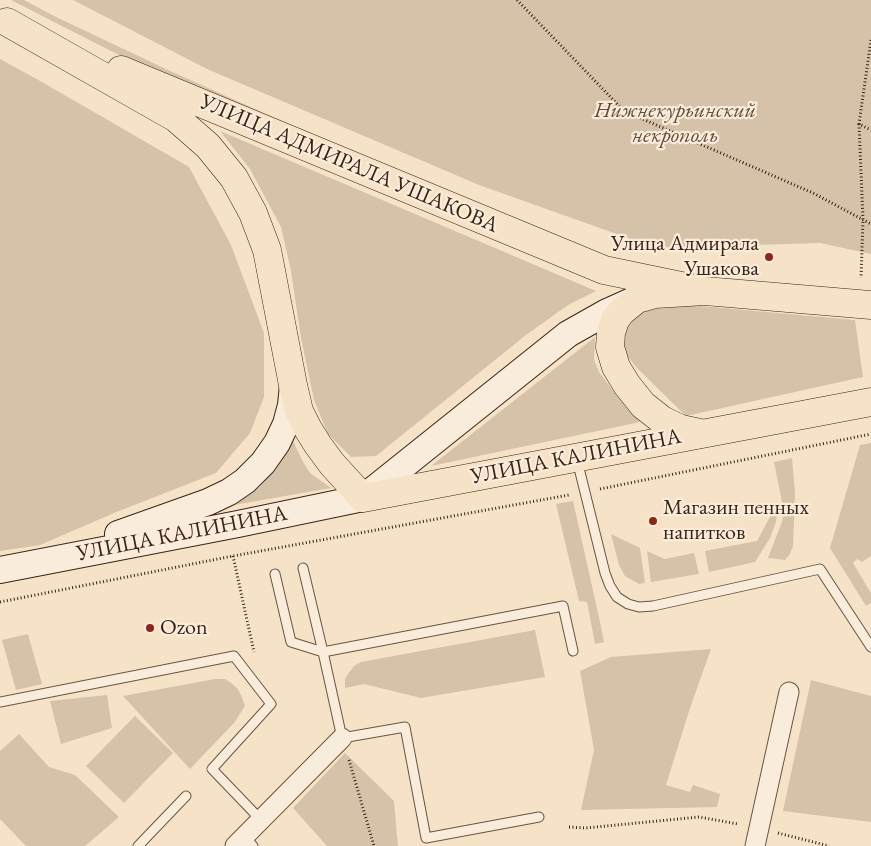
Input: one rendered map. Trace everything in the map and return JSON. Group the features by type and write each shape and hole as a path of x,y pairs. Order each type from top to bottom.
{"main road":[{"name":"УЛИЦА АДМИРАЛА УШАКОВА","path":"3,20 604,270 704,291"},
{"path":"3,20 176,118 208,146 234,178 253,213 267,250 299,411 313,437 332,464 363,498"},
{"name":"УЛИЦА КАЛИНИНА","path":"363,498 568,334 607,312 637,299 655,294 704,291 866,293"},
{"name":"УЛИЦА КАЛИНИНА","path":"637,299 621,312 615,320 611,333 610,348 616,367 643,405 662,420 681,429 701,433"},
{"path":"42,562 208,502 230,492 246,481 263,463 277,443 286,424 293,386"},
{"name":"УЛИЦА КАЛИНИНА","path":"0,570 363,498 871,402"}],"street":[{"path":"757,837 789,692"},
{"path":"244,843 261,820 342,738"}],"lane":[{"path":"576,457 605,573 617,597 628,604 639,607 653,606 820,569 871,647"},
{"path":"303,568 342,738 405,727 426,838 540,817"},
{"path":"275,574 291,642 323,652 563,606 573,651"},
{"path":"0,702 234,656 270,704 212,769 261,820"},
{"path":"138,846 186,796"}],"path":[{"path":"517,0 624,111 813,193 871,224"},
{"path":"866,293 859,124 871,40"},
{"path":"859,124 871,130"},
{"path":"0,602 233,556 585,492 871,434"},
{"path":"233,556 254,652"},
{"path":"342,738 374,846"},
{"path":"569,828 699,817 757,837 829,846"}],"green space":[{"path":"11,0 24,0 168,70 324,140 162,77"},
{"name":"Нижнекурьинский некрополь","path":"73,0 871,0 871,254 820,243 656,248 479,185 207,69"},
{"path":"0,59 189,167 231,245 264,333 264,397 250,433 216,473 114,513 40,545 0,551"},
{"path":"220,131 596,291 568,305 526,335 376,456 351,457 328,434 314,400 301,338 291,271 281,227 250,169"},
{"path":"689,305 855,320 863,377 686,416 638,369 621,345 627,319 648,309"},
{"path":"595,337 594,360 599,372 640,422 431,466"},
{"path":"290,434 310,473 331,488 234,505 259,488 278,466"},
{"path":"871,443 871,556 862,562 857,559 853,563 871,593 871,603 866,606 830,548 860,445"},
{"path":"792,458 795,493 793,546 785,560 768,558 784,512 774,462"},
{"path":"573,501 604,642 595,644 587,602 579,601 556,504"},
{"path":"777,514 770,538 755,562 709,572 705,551 757,541 771,515"},
{"path":"611,534 640,548 645,583 639,584 625,576 619,565"},
{"path":"647,551 665,559 694,553 699,574 651,582"},
{"path":"535,630 545,677 421,698 364,684 345,688 345,679 348,674 354,666 361,662"},
{"path":"28,634 42,684 16,690 2,640"},
{"path":"711,649 666,785 690,792 693,785 720,794 717,807 581,810 594,750 580,671 611,657"},
{"path":"215,679 225,679 237,688 245,706 234,723 190,769 123,696"},
{"path":"811,680 871,696 871,822 783,811"},
{"path":"107,695 112,728 61,744 50,701"},
{"path":"135,716 173,753 124,803 86,766"},
{"path":"19,734 49,767 75,775 119,817 85,846 26,846 0,819 0,751"},
{"path":"345,753 394,801 398,846 327,846 293,808"}],"place":[{"name":"Улица Адмирала Ушакова","path":"769,257"},
{"name":"Магазин пенных напитков","path":"653,521"},
{"name":"Ozon","path":"150,628"}]}
